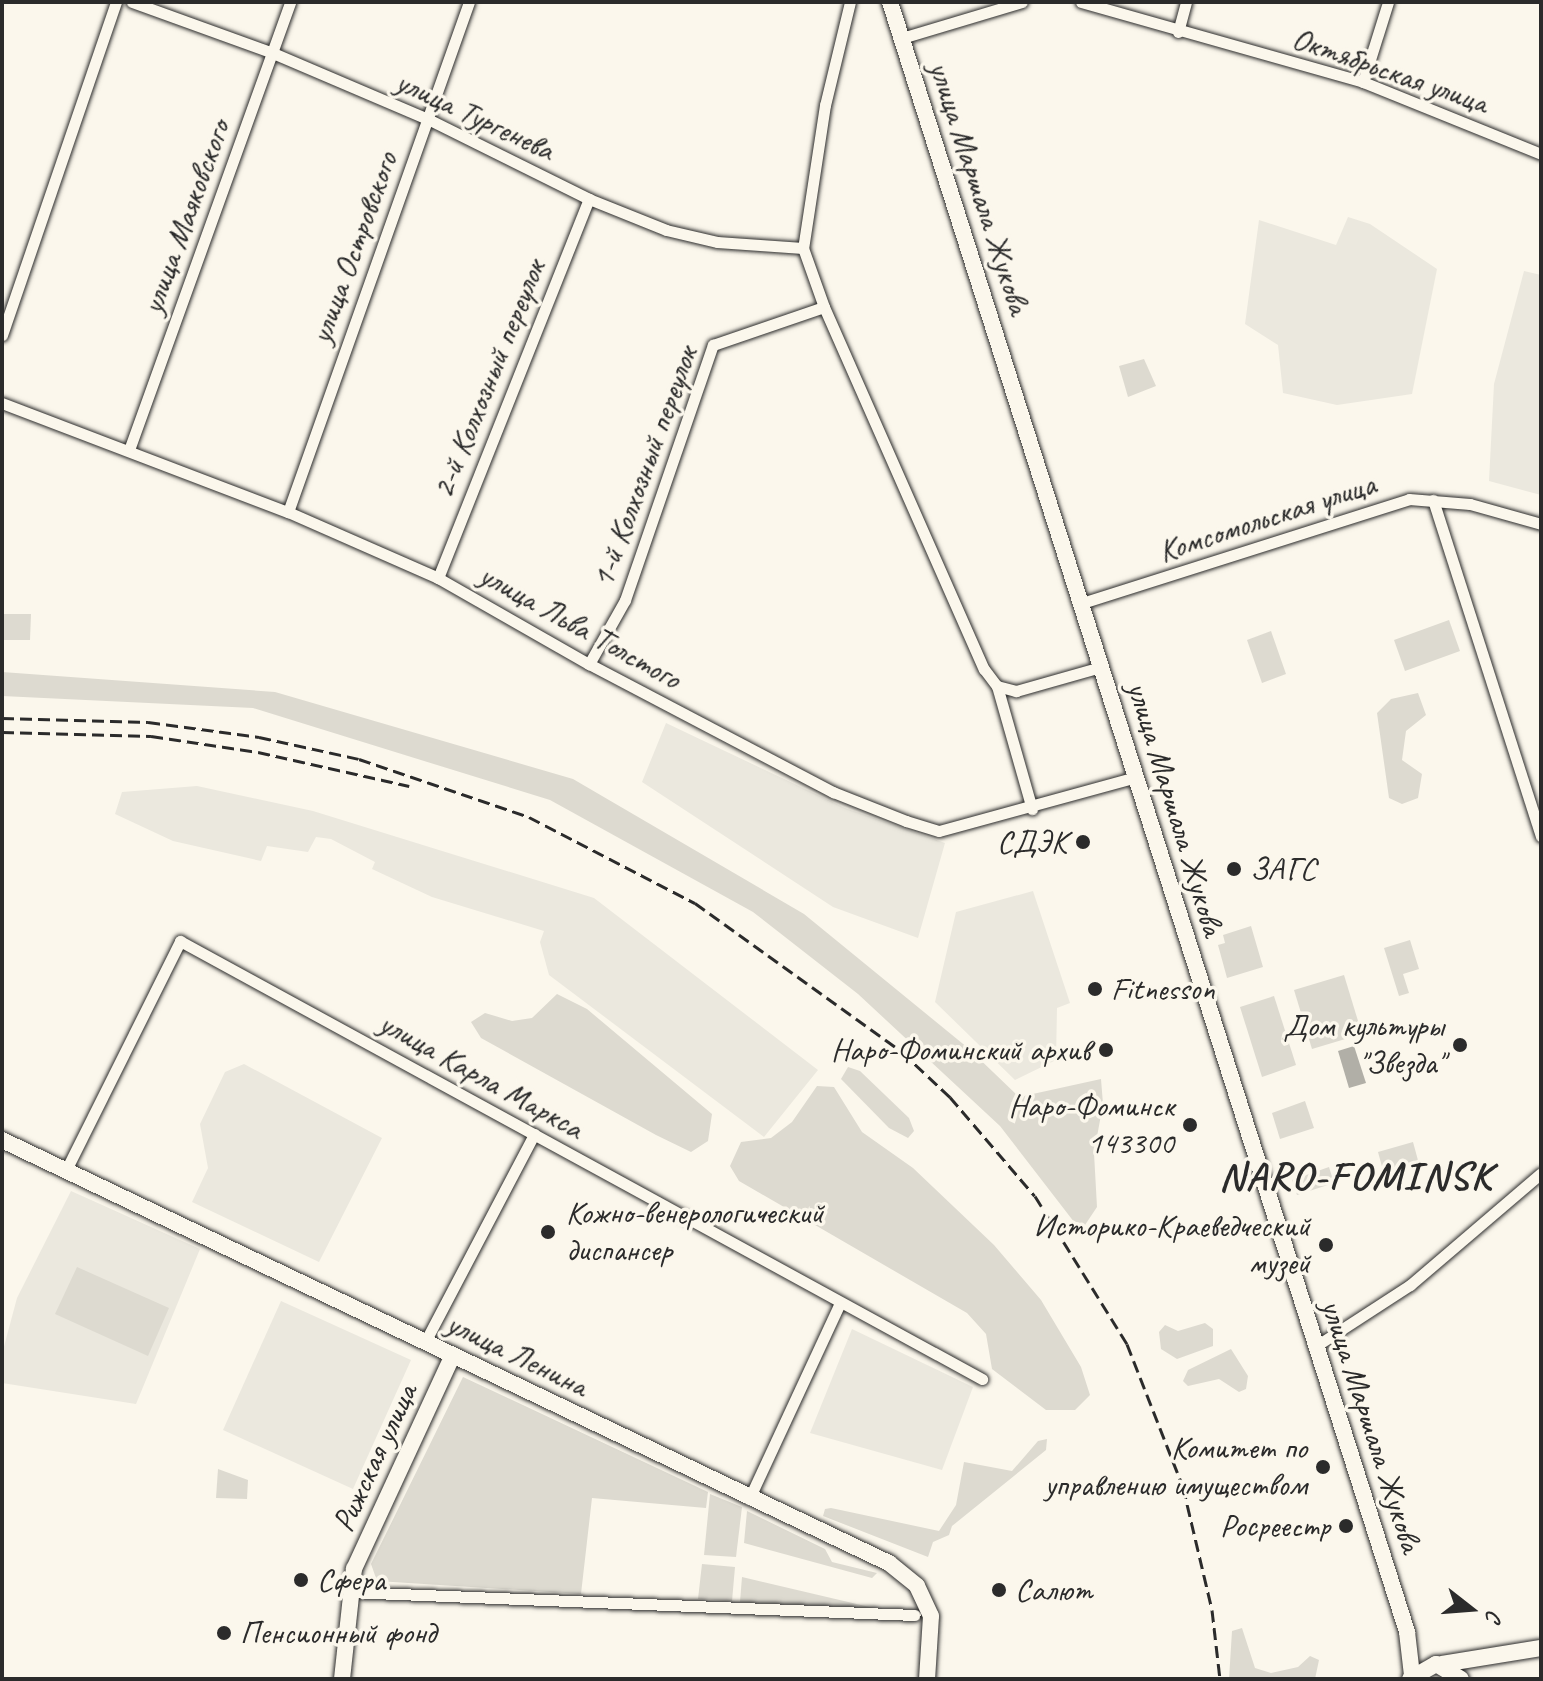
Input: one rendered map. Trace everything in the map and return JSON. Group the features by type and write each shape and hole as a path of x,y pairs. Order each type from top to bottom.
{"main road":[{"name":"улица Маршала Жукова","path":"890,2 1413,1654 1411,1677"},
{"name":"улица Ленина","path":"2,1140 909,1577 931,1616 927,1679"},
{"name":"Рижская улица","path":"342,1679 349,1592 354,1569 452,1357"},
{"path":"1411,1677 1439,1664 1541,1648"},
{"path":"1413,1654 1439,1664 1464,1679 1478,1660"}],"street":[{"path":"2,335 116,2"},
{"name":"улица Тургенева","path":"132,2 273,53 428,119 589,199 666,230 717,242 803,248"},
{"name":"улица Маяковского","path":"129,450 290,2"},
{"name":"улица Островского","path":"288,512 469,2"},
{"path":"850,2 825,105 803,248 824,307 979,658 997,686 1032,809"},
{"path":"902,38 1022,2"},
{"name":"Октябрьская улица","path":"1081,2 1363,82 1541,154"},
{"path":"1178,32 1186,2"},
{"path":"1363,82 1388,2"},
{"name":"2-й Колхозный переулок","path":"438,578 589,199"},
{"name":"1-й Колхозный переулок","path":"589,664 625,600 713,345 824,307"},
{"name":"улица Льва Толстого","path":"2,403 288,512 438,578 589,664 833,792 906,821 939,831 1032,809 1136,777"},
{"name":"Комсомольская улица","path":"1082,603 1409,499 1470,504 1541,524"},
{"path":"1433,500 1541,836"},
{"name":"улица Маршала Жукова","path":"997,686 1016,691 1101,667"},
{"name":"улица Карла Маркса","path":"66,1170 180,941 839,1305 982,1379"},
{"name":"Рижская улица","path":"425,1342 534,1134"},
{"path":"1316,1346 1410,1285 1541,1173"},
{"path":"749,1499 839,1305"},
{"path":"349,1592 915,1615"}],"shaded area":[{"path":"1348,217 1370,224 1437,269 1412,394 1337,405 1283,393 1278,345 1245,324 1259,220 1336,245"},
{"path":"1524,271 1541,275 1541,495 1489,481 1494,384"},
{"path":"1144,359 1156,386 1128,397 1119,366"},
{"path":"2,614 31,614 30,640 2,640"},
{"path":"1449,620 1460,651 1405,671 1394,640"},
{"path":"1271,631 1286,674 1262,683 1247,640"},
{"path":"2,672 275,692 573,779 804,914 968,1048 1019,1097 1101,1079 1103,1104 1094,1153 1097,1207 1081,1231 1000,1126 858,994 753,912 550,800 253,708 2,696"},
{"path":"1418,693 1426,715 1406,731 1402,760 1422,774 1418,798 1402,804 1389,798 1377,713 1391,699"},
{"path":"666,723 845,808 945,843 918,938 833,907 642,782"},
{"path":"197,786 313,811 594,898 818,1070 764,1137 549,975 540,942 544,931 432,897 372,869 375,862 331,839 316,837 308,852 267,846 261,861 173,841 115,814 122,792"},
{"path":"1033,891 1070,1003 1057,1008 1056,1060 1015,1080 935,1002 956,912"},
{"path":"1251,926 1263,967 1227,978 1218,945 1225,943 1223,935"},
{"path":"1410,940 1419,969 1403,974 1409,993 1399,996 1384,948"},
{"path":"1344,975 1362,1034 1312,1049 1294,990"},
{"path":"557,994 587,1009 712,1114 708,1141 691,1152 656,1135 481,1038 471,1022 485,1013 512,1021 532,1018"},
{"path":"1274,996 1296,1065 1262,1077 1240,1007"},
{"path":"1354,1046 1366,1083 1349,1088 1338,1051"},
{"path":"244,1064 382,1138 319,1262 192,1202 208,1168 200,1124 225,1072"},
{"path":"848,1067 860,1071 909,1118 914,1131 908,1138 889,1128 841,1079"},
{"path":"817,1086 834,1087 862,1132 913,1168 994,1245 1041,1300 1081,1367 1090,1395 1075,1410 1046,1410 992,1369 986,1334 967,1313 739,1181 730,1166 741,1142 771,1138 792,1122"},
{"path":"1305,1101 1314,1128 1280,1139 1272,1113"},
{"path":"1413,1142 1419,1164 1384,1174 1378,1152"},
{"path":"1329,1167 1334,1183 1297,1195 1292,1180"},
{"path":"71,1191 200,1249 136,1404 2,1383 2,1354 17,1298"},
{"path":"77,1267 169,1308 148,1356 55,1314"},
{"path":"281,1301 411,1360 353,1489 223,1430"},
{"path":"1205,1323 1213,1329 1213,1346 1177,1359 1161,1349 1159,1332 1165,1325 1178,1331"},
{"path":"852,1329 973,1387 942,1470 810,1433"},
{"path":"1231,1349 1248,1376 1246,1389 1239,1392 1219,1379 1188,1386 1183,1381 1188,1370"},
{"path":"463,1377 708,1492 706,1508 592,1498 581,1594 377,1581 371,1564"},
{"path":"1047,1439 1046,1450 952,1526 949,1535 933,1542 928,1557 823,1516 825,1509 831,1508 939,1531 956,1505 964,1462 1012,1471 1038,1441"},
{"path":"218,1469 248,1480 247,1499 216,1498"},
{"path":"710,1494 742,1507 736,1557 704,1555"},
{"path":"747,1511 825,1549 832,1562 877,1573 872,1578 744,1543"},
{"path":"702,1564 735,1567 732,1601 698,1599"},
{"path":"742,1577 878,1609 740,1602"},
{"path":"1242,1628 1255,1668 1271,1673 1298,1667 1310,1656 1319,1660 1315,1679 1229,1679 1232,1631"}],"railway":[{"path":"2,718 148,722 259,737 359,759 529,817 695,903 902,1052 950,1097 1035,1196 1127,1344 1183,1487 1212,1610 1220,1679"},
{"path":"2,732 151,736 258,752 409,786"}],"place":[{"name":"СДЭК","path":"1083,842"},
{"name":"ЗАГС","path":"1234,869"},
{"name":"Fitnesson","path":"1095,989"},
{"name":"Дом культуры \"Звезда\"","path":"1460,1045"},
{"name":"Наро-Фоминский архив","path":"1106,1050"},
{"name":"Наро-Фоминск 143300","path":"1190,1125"},
{"name":"Кожно-венерологический диспансер","path":"548,1232"},
{"name":"Историко-Краеведческий музей","path":"1326,1245"},
{"name":"Комитет по управлению имуществом","path":"1323,1467"},
{"name":"Росреестр","path":"1346,1526"},
{"name":"Сфера","path":"301,1580"},
{"name":"Салют","path":"999,1590"},
{"name":"Пенсионный фонд","path":"224,1633"}],"district":[{"name":"NARO-FOMINSK","path":"1356,1176"}]}
